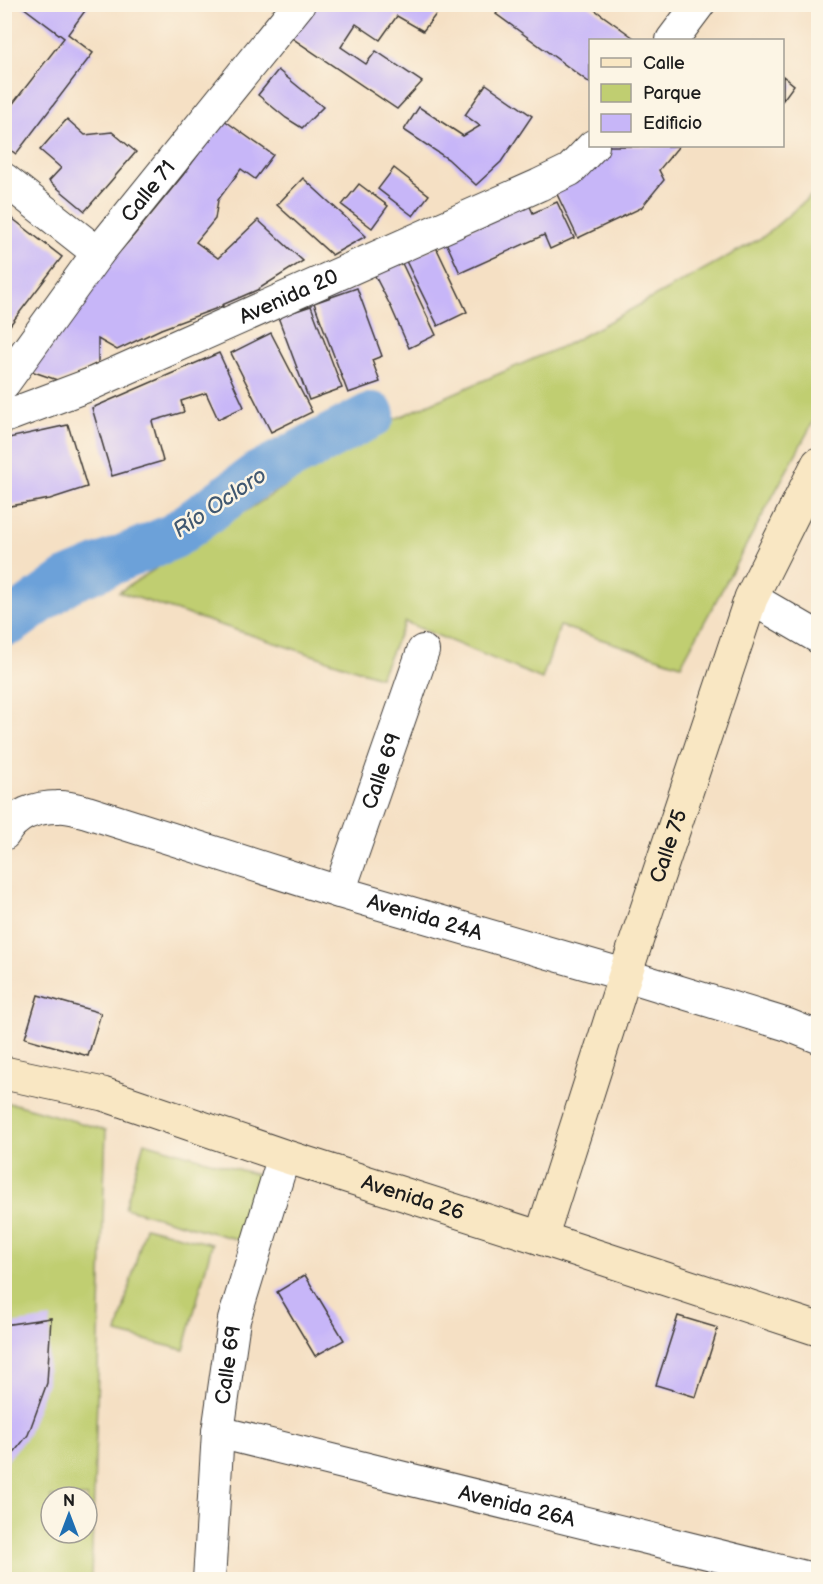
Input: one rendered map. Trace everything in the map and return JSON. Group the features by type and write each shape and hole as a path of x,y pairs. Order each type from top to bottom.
{"street":[{"name":"Calle 71","path":"4,383 98,253 299,4"},
{"path":"673,39 699,4"},
{"name":"Avenida 20","path":"4,417 89,386 570,170 592,147"},
{"path":"4,178 98,253"},
{"name":"Calle 75","path":"541,1238 752,598 819,464"},
{"path":"752,598 819,638"},
{"name":"Calle 69","path":"339,892 423,651"},
{"name":"Avenida 24A","path":"4,834 10,823 31,810 60,806 87,812 339,892 626,975 788,1025 819,1037"},
{"name":"Avenida 26","path":"4,1073 103,1094 284,1156 819,1329"},
{"name":"Calle 69","path":"209,1580 218,1432 234,1320 284,1156"},
{"name":"Avenida 26A","path":"218,1432 817,1580"}],"green space":[{"path":"818,190 818,413 681,665 560,626 542,679 405,622 380,677 119,592 381,425 570,343 763,237"},
{"path":"5,1103 106,1130 94,1485 39,1485 39,1545 92,1545 91,1579 5,1580"},
{"path":"144,1142 258,1175 239,1240 125,1208"},
{"path":"145,1227 212,1244 184,1350 117,1333"}],"building":[{"path":"19,4 90,4 68,34 93,53 16,154 4,145 4,115 64,38"},
{"path":"318,4 444,4 423,31 397,16 380,40 356,24 341,47 366,64 376,51 422,82 397,109 289,36"},
{"path":"503,5 588,5 634,38 589,39 589,82 496,14"},
{"path":"278,70 323,107 302,128 258,95"},
{"path":"784,77 794,85 784,99"},
{"path":"486,84 532,116 501,162 476,185 448,159 404,130 419,107 463,136 480,126 465,115"},
{"path":"67,119 85,135 112,132 136,152 85,211 49,181 61,168 40,150"},
{"path":"224,120 273,155 255,179 241,169 218,200 215,219 196,242 218,258 258,220 303,261 257,290 223,306 161,329 117,350 98,339 98,363 60,381 28,370 95,280 183,175"},
{"path":"604,147 678,147 659,170 664,180 641,208 578,238 553,186"},
{"path":"394,168 429,195 413,216 378,189"},
{"path":"303,178 366,236 332,255 277,205"},
{"path":"359,184 388,206 372,228 342,205"},
{"path":"528,202 533,213 557,202 574,238 550,249 544,235 460,273 445,240"},
{"path":"4,212 62,257 4,333"},
{"path":"436,247 467,312 438,326 406,261"},
{"path":"399,257 436,335 409,348 372,270"},
{"path":"357,288 382,356 372,360 380,382 348,393 314,303"},
{"path":"311,306 342,388 309,400 278,317"},
{"path":"271,333 312,412 271,432 231,353"},
{"path":"219,353 244,407 218,419 206,393 181,401 184,412 152,421 163,461 112,476 92,408"},
{"path":"68,425 87,487 50,499 4,507 4,439"},
{"path":"38,995 101,1013 88,1056 25,1038"},
{"path":"305,1275 344,1340 315,1356 277,1292"},
{"path":"678,1316 718,1328 696,1397 656,1385"},
{"path":"51,1318 47,1383 28,1435 4,1465 4,1325"}],"waterway":[{"name":"Río Ocloro","path":"4,624 11,622 67,581 174,536 257,475 372,415"}]}
